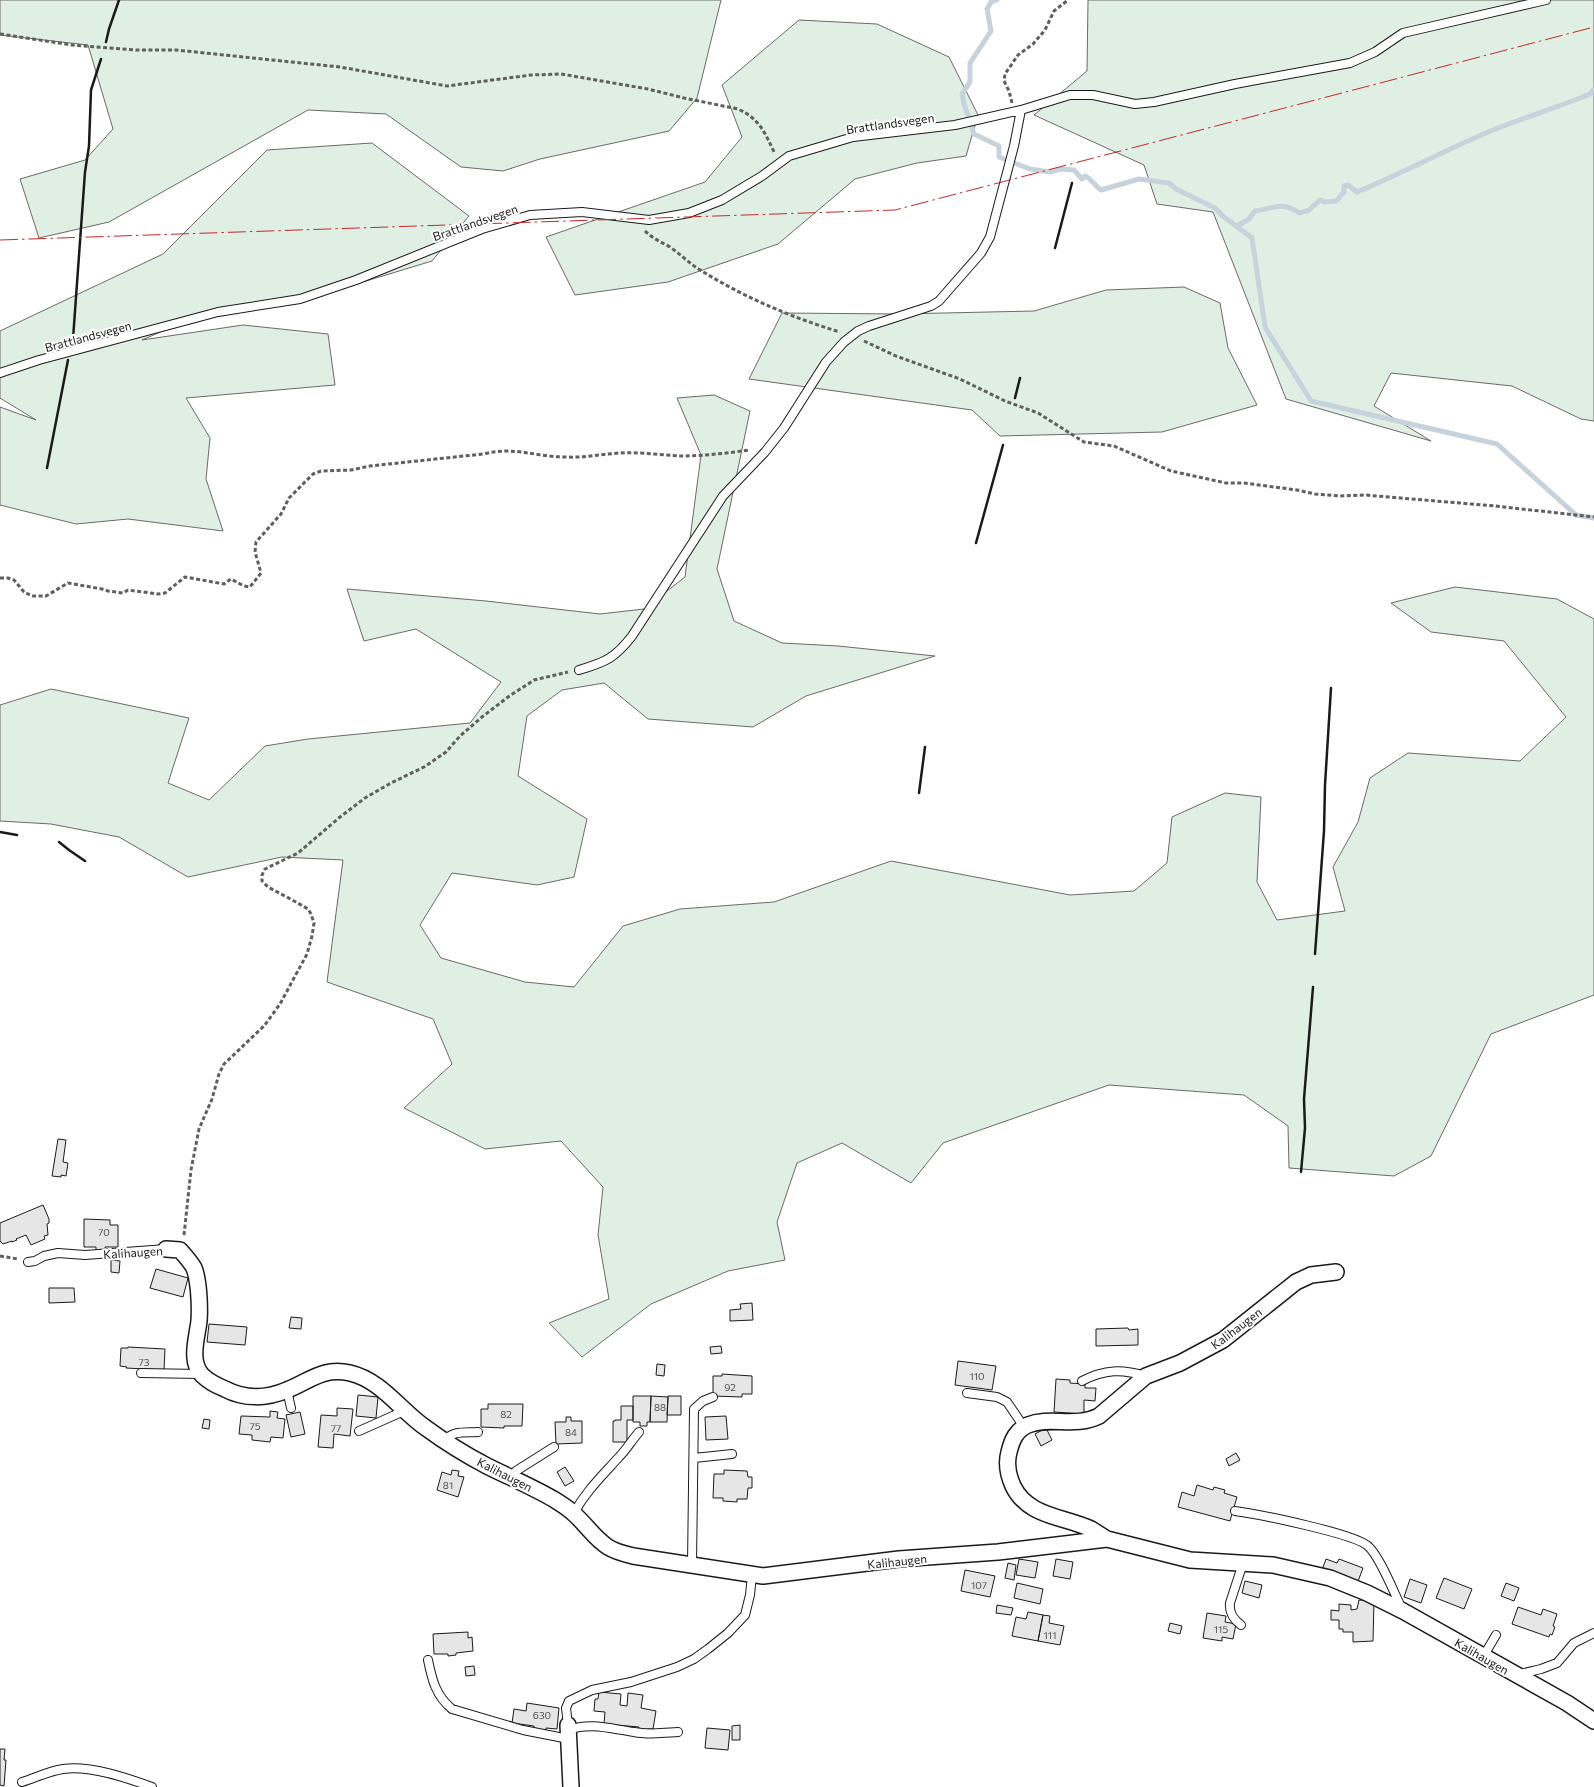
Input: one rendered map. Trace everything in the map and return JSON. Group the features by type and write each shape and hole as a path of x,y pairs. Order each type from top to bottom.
{"street":[{"name":"Kalihaugen","path":"173,1250 194,1269 197,1283 199,1319 195,1355 196,1364 201,1374 211,1383 234,1394 251,1398 272,1395 287,1390 322,1372 351,1373 365,1378 382,1389 404,1412 445,1441 485,1465 554,1500 574,1513 596,1538 619,1552 633,1556 752,1575 781,1575 899,1559 998,1552 1107,1539"},
{"name":"Kalihaugen","path":"1336,1272 1311,1275 1296,1282 1223,1340 1180,1363 1146,1376 1132,1386 1100,1416 1079,1422 1036,1423 1024,1427 1018,1431 1012,1441 1008,1455 1010,1481 1026,1503 1037,1510 1051,1517 1090,1529 1107,1539 1190,1560 1274,1565 1330,1578 1368,1593 1403,1610 1567,1703 1594,1721"},
{"path":"568,1731 571,1787"}],"lane":[{"name":"Brattlandsvegen","path":"0,373 39,360 218,312 300,299 356,280 482,229 530,215 582,212 650,220 689,212 722,200 762,176 789,156 853,137 955,125 1070,95 1093,95 1135,104 1154,102 1234,84 1350,63 1375,52 1403,33 1546,0"},
{"path":"580,670 598,664 618,653 632,636 723,496 784,428 826,362 844,342 858,331 869,326 931,306 939,301 981,253 990,237 1014,146 1017,110"},
{"name":"Kalihaugen","path":"28,1262 58,1253 86,1255 173,1250"},
{"path":"1082,1381 1093,1375 1110,1371 1127,1371 1146,1376"},
{"path":"141,1373 201,1374"},
{"path":"287,1390 291,1408"},
{"path":"968,1393 997,1397 1007,1402 1024,1427"},
{"path":"692,1565 694,1409 703,1401 713,1398"},
{"path":"359,1431 404,1412"},
{"path":"445,1441 454,1434 478,1432"},
{"path":"574,1513 582,1498 639,1432"},
{"path":"510,1477 516,1471 554,1447"},
{"path":"694,1458 732,1454"},
{"path":"1235,1511 1256,1513 1364,1542 1373,1552 1403,1610"},
{"path":"1241,1626 1231,1616 1229,1610 1243,1563"},
{"path":"568,1731 566,1708 569,1701 592,1690 631,1682 677,1667 694,1658 728,1633 744,1615 750,1595 752,1575"},
{"path":"1519,1677 1524,1673 1549,1667 1557,1663 1574,1642 1594,1633"},
{"path":"1483,1657 1496,1635"},
{"path":"428,1660 432,1680 444,1702 452,1709 477,1718 506,1724 523,1730 568,1731 581,1726 592,1725 652,1734 678,1732"},
{"path":"22,1782 62,1769 75,1768 94,1770 152,1787"}],"path":[{"path":"1017,110 1004,81 1004,74 1018,55 1033,44 1045,30 1054,11 1068,0"},
{"path":"0,34 72,46 176,50 340,67 447,86 561,74 592,79 738,108 751,115 764,130 779,163"},
{"path":"634,219 646,232 696,268 742,294 805,322 852,335 896,356 960,379 1005,401 1038,413 1084,442 1114,446 1171,471 1217,481 1297,490 1315,494 1383,496 1594,517"},
{"path":"0,578 14,580 24,592 32,596 46,596 68,583 123,593 128,590 158,594 165,593 185,577 224,584 231,580 250,587 261,573 255,552 256,542 281,514 289,498 313,474 321,470 351,470 370,466 483,454 499,450 524,451 555,457 575,457 618,453 683,456 709,455 768,448"},
{"path":"173,1250 183,1239 191,1170 199,1128 212,1098 219,1074 224,1064 264,1026 280,1004 306,954 312,936 314,923 308,909 268,887 262,881 265,869 298,853 365,798 432,762 446,752 460,736 482,717 528,684 542,678 580,670"},
{"path":"0,1256 28,1262"}],"green space":[{"path":"0,0 721,0 697,98 669,131 540,159 503,171 461,167 386,114 308,110 109,222 39,238 20,179 85,160 113,129 88,45 0,35"},
{"path":"1088,0 1594,0 1594,421 1581,419 1512,386 1391,373 1374,406 1431,441 1286,399 1213,212 1157,204 1144,165 1034,115 1087,71"},
{"path":"799,20 877,24 949,57 978,115 966,156 917,163 855,179 778,244 668,282 575,295 546,237 705,182 742,137 722,85"},
{"path":"372,143 469,216 432,261 343,288 204,313 142,340 243,325 328,334 335,385 186,398 210,438 206,479 223,531 128,519 76,524 0,505 0,407 36,420 0,398 0,331 163,254 267,150"},
{"path":"1184,287 1220,303 1228,348 1257,405 1162,432 1000,436 972,410 749,379 782,313 899,314 1034,311 1106,290"},
{"path":"714,395 750,411 717,569 734,621 782,643 838,646 935,656 806,696 753,727 648,719 604,683 562,690 527,716 518,776 587,819 574,877 537,885 452,873 420,925 441,958 525,982 574,987 623,926 680,909 774,902 891,861 1070,895 1134,891 1167,863 1172,817 1225,793 1261,797 1257,882 1277,920 1345,911 1333,867 1358,822 1370,778 1408,753 1520,761 1566,717 1504,641 1431,632 1391,603 1455,587 1557,599 1594,619 1594,995 1491,1034 1431,1156 1394,1176 1289,1168 1288,1126 1244,1095 1109,1085 943,1143 911,1183 842,1143 797,1163 777,1222 785,1260 728,1271 651,1304 582,1357 549,1323 609,1299 598,1235 603,1187 561,1141 485,1149 404,1108 452,1064 433,1019 327,982 343,860 282,857 188,877 119,837 51,824 0,821 0,705 51,689 189,718 168,783 209,800 265,746 308,739 470,723 501,682 416,629 364,641 347,589 486,601 600,614 644,609 685,577 701,455 677,398"}],"building":[{"path":"58,1139 66,1140 63,1162 68,1163 66,1176 61,1175 61,1177 52,1176"},
{"path":"43,1205 49,1219 47,1224 48,1235 44,1236 45,1239 31,1245 26,1235 12,1242 3,1244 0,1241 0,1223"},
{"path":"84,1219 110,1220 110,1225 118,1225 118,1247 105,1247 105,1250 96,1251 96,1247 84,1247"},
{"path":"111,1260 120,1261 119,1273 111,1272"},
{"path":"156,1269 188,1278 183,1297 150,1288"},
{"path":"49,1288 74,1288 75,1302 49,1303"},
{"path":"752,1303 753,1320 730,1321 730,1310 741,1309 740,1304"},
{"path":"291,1317 302,1318 301,1329 289,1328"},
{"path":"209,1324 247,1327 245,1345 207,1342"},
{"path":"1128,1328 1129,1330 1138,1329 1138,1345 1096,1346 1096,1329"},
{"path":"721,1346 722,1353 711,1354 710,1347"},
{"path":"121,1348 165,1349 164,1370 120,1366"},
{"path":"958,1361 996,1366 992,1390 955,1385"},
{"path":"657,1364 665,1365 664,1376 656,1375"},
{"path":"722,1374 752,1376 752,1394 742,1394 742,1397 713,1396 713,1376 722,1376"},
{"path":"1056,1379 1070,1380 1070,1383 1085,1384 1085,1388 1096,1388 1095,1401 1084,1400 1084,1414 1054,1412"},
{"path":"358,1395 378,1397 376,1418 356,1416"},
{"path":"633,1396 651,1396 650,1422 647,1422 647,1426 640,1426 640,1422 633,1422"},
{"path":"651,1396 668,1397 667,1422 650,1422"},
{"path":"668,1396 681,1396 681,1415 667,1415"},
{"path":"488,1404 523,1404 522,1426 504,1426 504,1428 481,1427 481,1409 488,1409"},
{"path":"621,1406 633,1406 633,1420 627,1420 627,1442 613,1442 613,1421 621,1420"},
{"path":"337,1408 353,1409 350,1436 334,1434 333,1448 318,1447 321,1415 337,1416"},
{"path":"270,1411 278,1412 277,1418 285,1419 283,1438 271,1437 270,1442 252,1440 252,1435 239,1434 241,1416 270,1417"},
{"path":"300,1412 305,1434 291,1437 286,1415"},
{"path":"726,1416 728,1439 706,1440 705,1417"},
{"path":"566,1417 571,1417 571,1421 582,1421 582,1443 556,1444 555,1422 566,1422"},
{"path":"204,1419 210,1420 209,1429 202,1428"},
{"path":"1046,1428 1052,1440 1041,1446 1035,1434"},
{"path":"1236,1453 1240,1460 1229,1466 1226,1459"},
{"path":"565,1467 574,1481 565,1486 557,1472"},
{"path":"452,1470 459,1471 458,1476 464,1477 458,1497 437,1490 442,1472 451,1475"},
{"path":"724,1470 747,1471 748,1477 752,1477 752,1488 748,1488 747,1499 737,1499 737,1502 723,1501 723,1498 713,1498 714,1474 724,1474"},
{"path":"1197,1485 1213,1490 1214,1487 1225,1490 1224,1493 1237,1497 1230,1521 1178,1507 1182,1492 1194,1496"},
{"path":"1019,1559 1038,1562 1035,1578 1016,1575"},
{"path":"1056,1559 1073,1562 1070,1579 1053,1576"},
{"path":"1326,1559 1337,1563 1339,1559 1363,1568 1357,1584 1322,1570"},
{"path":"1008,1563 1016,1565 1014,1580 1005,1578"},
{"path":"965,1570 995,1576 990,1597 961,1591"},
{"path":"1444,1578 1472,1589 1464,1609 1436,1598"},
{"path":"1410,1579 1427,1585 1421,1603 1404,1597"},
{"path":"1245,1581 1262,1585 1259,1598 1242,1593"},
{"path":"1017,1583 1043,1589 1040,1604 1014,1598"},
{"path":"1506,1583 1519,1588 1514,1601 1501,1596"},
{"path":"1359,1600 1374,1601 1373,1641 1353,1642 1353,1632 1343,1632 1343,1629 1339,1629 1339,1620 1331,1620 1331,1610 1339,1611 1339,1604 1351,1605 1351,1610 1357,1609"},
{"path":"997,1605 1013,1608 1011,1615 996,1613"},
{"path":"1518,1607 1541,1615 1543,1609 1557,1614 1552,1635 1550,1634 1549,1637 1512,1624"},
{"path":"1028,1612 1043,1615 1038,1641 1012,1636 1016,1617 1026,1619"},
{"path":"1207,1613 1226,1616 1225,1622 1236,1624 1233,1639 1222,1637 1222,1641 1203,1638"},
{"path":"1043,1615 1050,1616 1049,1623 1064,1626 1060,1645 1038,1641"},
{"path":"1170,1623 1182,1626 1180,1634 1168,1631"},
{"path":"468,1632 468,1638 472,1637 473,1651 448,1656 448,1654 434,1654 433,1634"},
{"path":"474,1666 475,1675 466,1676 465,1667"},
{"path":"599,1692 621,1694 620,1705 627,1706 628,1693 643,1695 641,1708 656,1711 653,1729 648,1729 648,1731 639,1730 639,1727 604,1724 605,1712 594,1711 595,1699 598,1699"},
{"path":"527,1703 559,1708 557,1729 534,1729 534,1726 512,1723 514,1709 526,1711"},
{"path":"740,1725 740,1740 732,1740 732,1726"},
{"path":"707,1728 730,1730 728,1750 705,1748"},
{"path":"0,1749 5,1749 4,1786 0,1785"}],"waterway":[{"path":"997,0 991,2 987,9 991,31 970,63 970,82 962,94 974,134 999,146 999,157 1030,169 1050,172 1061,169 1074,170 1082,179 1085,176 1101,190 1139,179 1169,183 1176,189 1215,208 1252,238 1265,327 1311,401 1497,444 1576,515 1594,518"},
{"path":"1237,226 1249,219 1255,211 1282,206 1300,213 1309,210 1320,200 1324,202 1336,201 1344,192 1344,186 1348,185 1357,192 1493,130 1590,94 1594,89"}],"wall":[{"path":"106,42 119,0"},
{"path":"73,339 85,172 89,146 91,90 101,59"},
{"path":"1055,248 1072,183"},
{"path":"47,468 68,360"},
{"path":"1015,398 1020,378"},
{"path":"976,543 1003,445"},
{"path":"1315,954 1324,831 1331,688"},
{"path":"919,793 925,747"},
{"path":"0,832 17,835"},
{"path":"59,842 85,861"},
{"path":"1301,1172 1305,1128 1304,1099 1313,987"}],"power":[{"path":"0,240 895,210 1594,27"}]}
